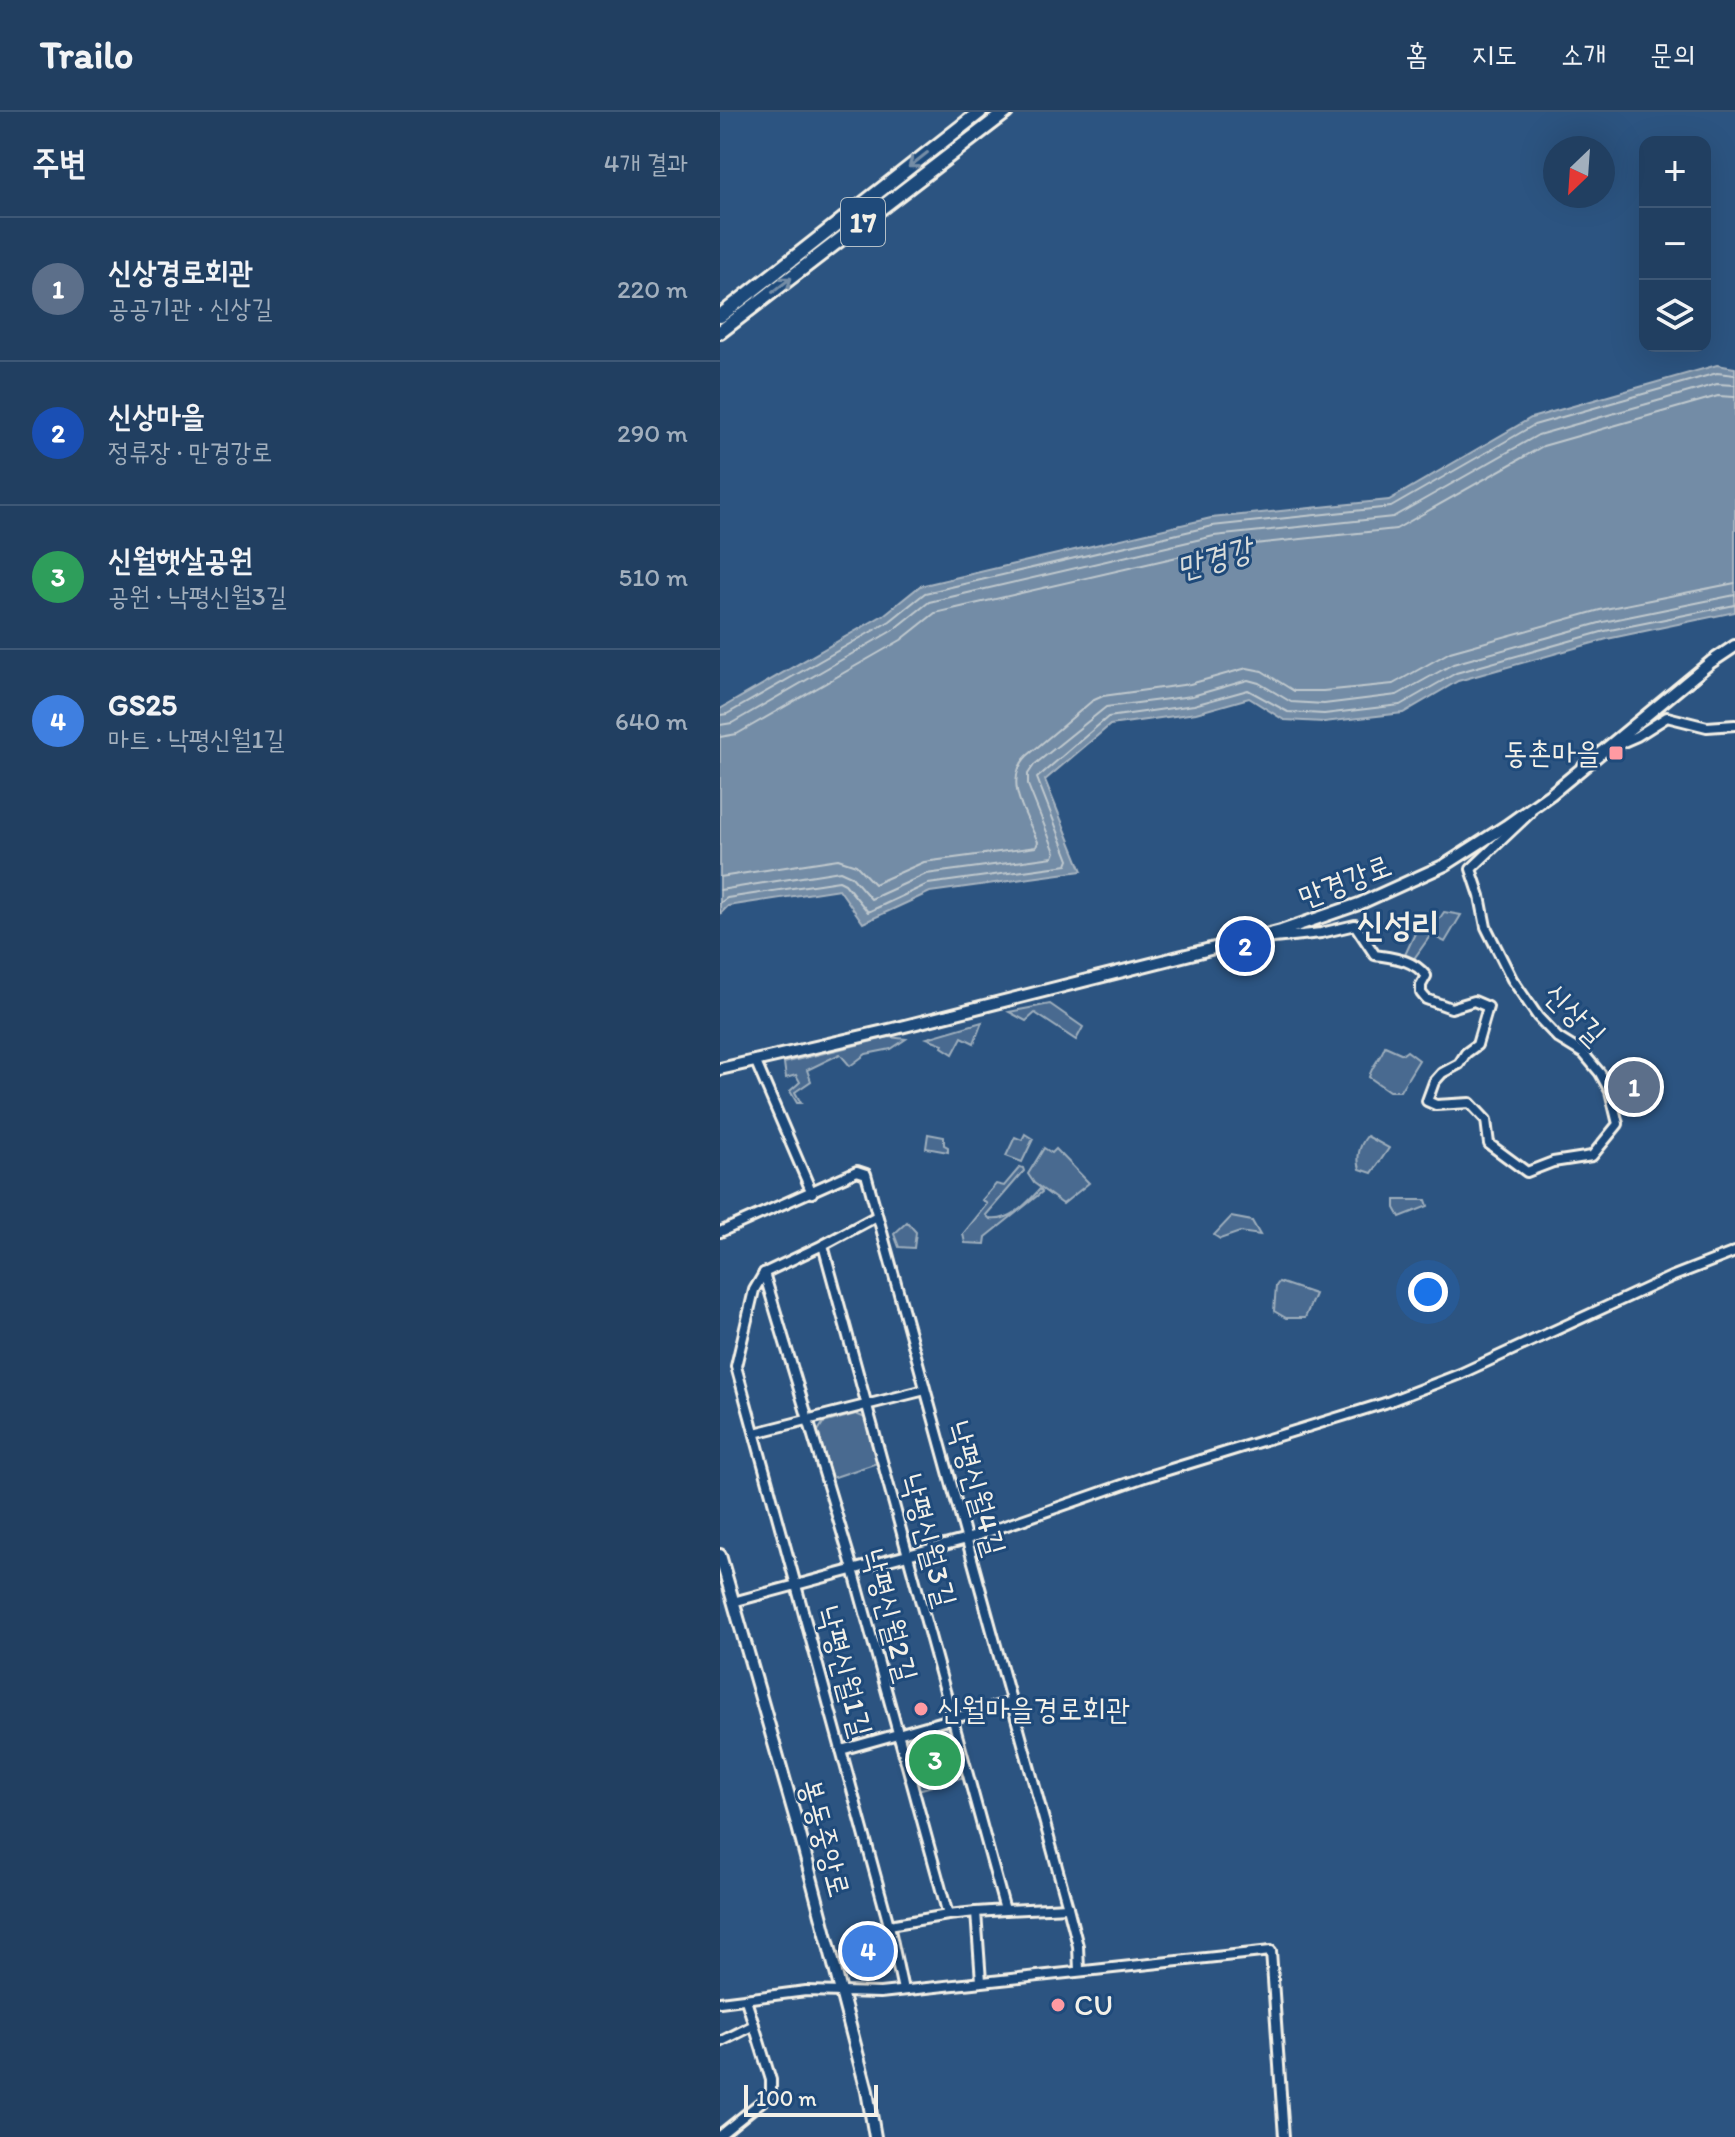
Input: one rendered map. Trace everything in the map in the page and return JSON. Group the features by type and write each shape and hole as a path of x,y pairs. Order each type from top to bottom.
{"main road":[{"name":"17","path":"720,316 980,112"},
{"name":"17","path":"720,332 1006,112"}],"street":[{"name":"만경강로","path":"720,1069 1246,940 1330,915 1404,885 1463,854 1551,794 1702,669 1735,646"},
{"path":"1606,749 1637,736 1667,717 1707,727 1735,725"},
{"name":"신상길","path":"1246,940 1294,937 1355,925 1375,955 1402,959 1422,970 1426,976 1421,993 1426,999 1451,1008 1465,1002 1483,1003 1488,1007 1477,1045 1466,1053 1459,1064 1442,1073 1434,1082 1427,1101 1436,1105 1470,1103 1486,1120 1489,1144 1527,1172 1553,1162 1592,1156 1618,1124 1610,1091 1584,1054 1558,1038 1520,992 1489,936 1471,869 1551,794"},
{"path":"755,1060 812,1193"},
{"name":"낙평신월4길","path":"720,1232 862,1171 866,1174 1068,1907 1078,1946 1079,1970"},
{"path":"764,1273 877,1216"},
{"name":"낙평신월3길","path":"823,1245 1005,1910"},
{"path":"733,1602 967,1539 1145,1477 1398,1399 1460,1374 1703,1263 1735,1252"},
{"name":"낙평신월1길","path":"764,1273 754,1290 736,1366 889,1925 903,1990"},
{"name":"낙평신월2길","path":"764,1273 853,1569 948,1915"},
{"path":"755,1433 925,1390"},
{"name":"봉동중앙로","path":"720,1555 842,1990 875,2137"},
{"path":"841,1750 1011,1702"},
{"path":"889,1925 976,1912 1068,1907"},
{"path":"976,1912 981,1981"},
{"path":"720,2002 806,1991 880,1993 1271,1951 1284,2137"},
{"path":"720,2135 771,2094 771,2080 746,2000"},
{"path":"720,2042 754,2025"}],"shaded area":[{"path":"1444,912 1461,915 1445,942 1429,934"},
{"path":"1417,929 1430,936 1413,960 1404,957"},
{"path":"1050,1004 1083,1027 1076,1040 1035,1013 1026,1021 1009,1012"},
{"path":"982,1022 974,1043 962,1037 953,1054 942,1047 943,1044 927,1038"},
{"path":"889,1037 906,1039 891,1049 866,1054 850,1066 840,1054 807,1070 811,1081 795,1092 801,1103 797,1103 790,1091 800,1082 796,1075 786,1078 784,1063"},
{"path":"1385,1046 1403,1054 1407,1051 1419,1060 1400,1091 1389,1091 1369,1077"},
{"path":"928,1134 944,1137 948,1152 926,1148"},
{"path":"1025,1134 1033,1139 1022,1162 1006,1156 1015,1137 1022,1140"},
{"path":"1367,1136 1389,1148 1372,1173 1360,1169 1358,1160"},
{"path":"1044,1148 1052,1153 1056,1149 1089,1183 1063,1204 1034,1183 1028,1174"},
{"path":"1020,1167 1024,1171 986,1215 990,1219 1005,1218 1018,1211 1040,1189 1042,1192 986,1237 985,1244 965,1243 963,1234 987,1204 982,1200 996,1184 1004,1186"},
{"path":"1395,1200 1426,1200 1428,1206 1400,1217"},
{"path":"1231,1217 1252,1221 1260,1235 1240,1232 1220,1239 1214,1235"},
{"path":"907,1222 916,1232 914,1248 899,1247 894,1234"},
{"path":"1279,1282 1315,1294 1305,1318 1286,1318 1274,1311"},
{"path":"856,1414 865,1418 877,1463 832,1478 818,1431 823,1423"},
{"path":"943,1727 951,1730 964,1777 918,1790 906,1743 909,1737"}],"water":[{"name":"만경강","path":"1717,365 1735,368 1735,612 1607,639 1458,681 1403,713 1324,722 1284,720 1249,698 1196,713 1110,725 1045,780 1082,871 930,892 863,923 839,889 728,906 720,914 720,709 885,614 920,586 1211,518 1389,500 1531,418"}],"place":[{"name":"동촌마을","path":"1616,753"},
{"name":"신상마을","path":"1245,946"},
{"name":"신상경로회관","path":"1634,1087"},
{"name":"신월마을경로회관","path":"921,1709"},
{"name":"신월햇살공원","path":"935,1760"},
{"name":"GS25","path":"868,1951"},
{"name":"CU","path":"1058,2005"}],"district":[{"name":"신성리","path":"1398,924"}]}
